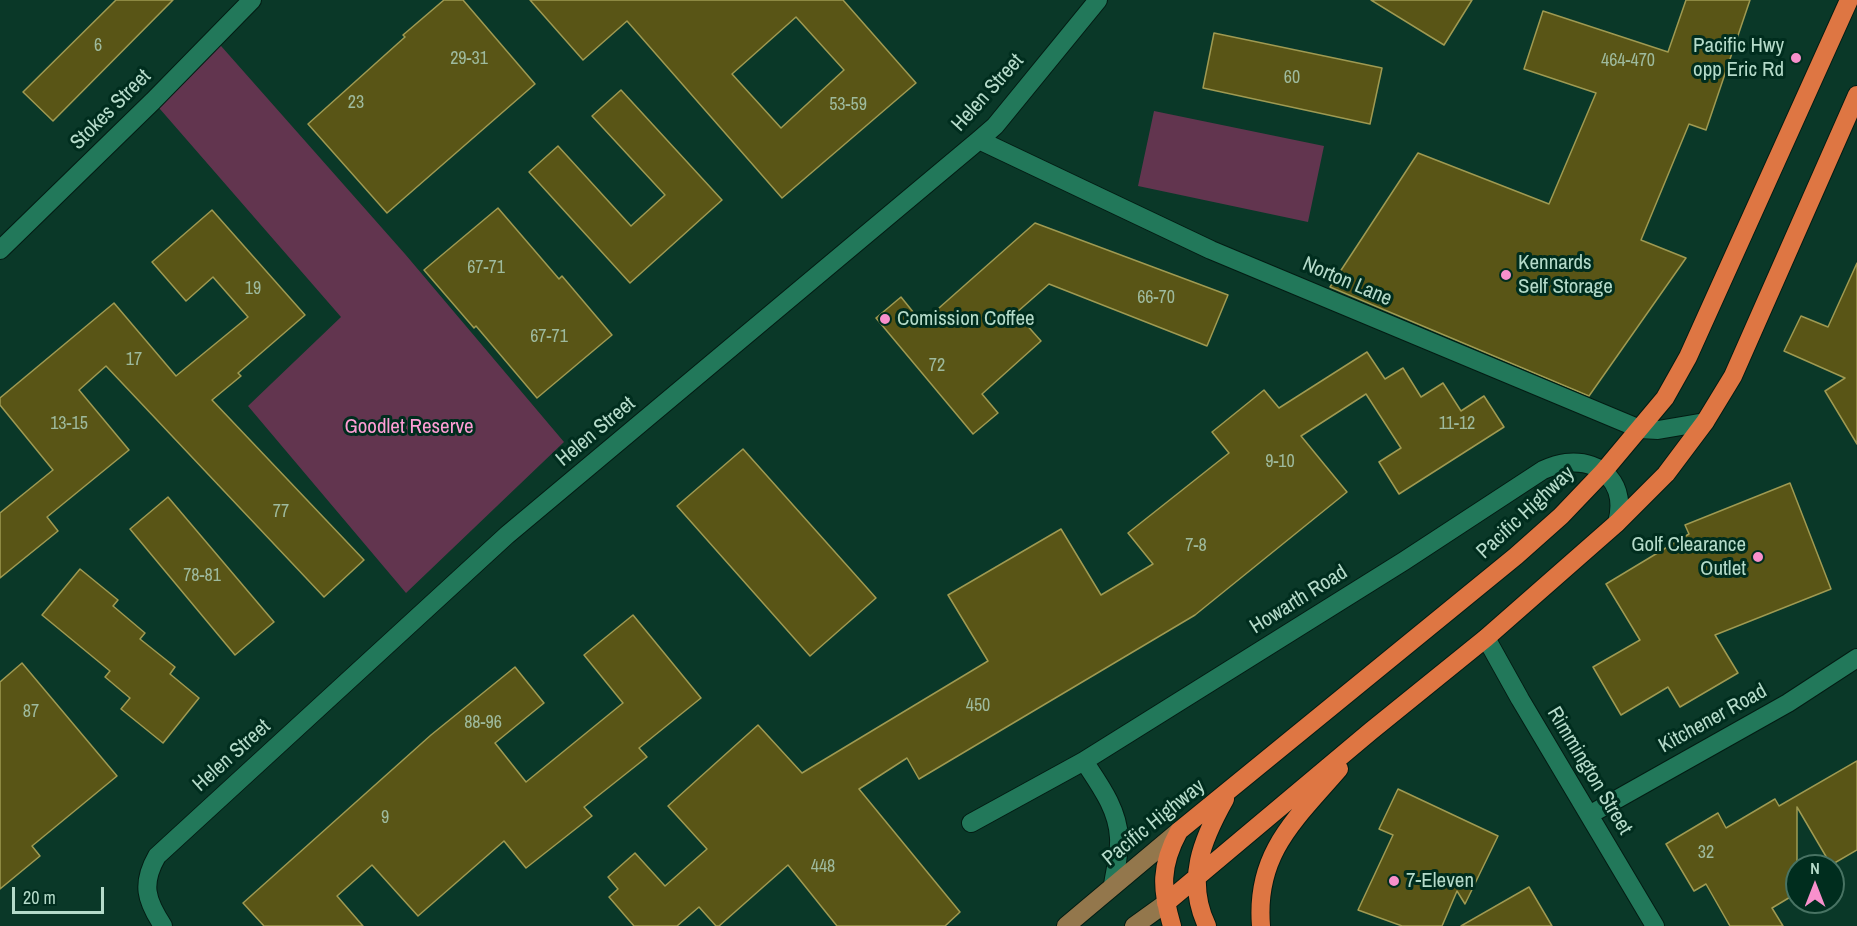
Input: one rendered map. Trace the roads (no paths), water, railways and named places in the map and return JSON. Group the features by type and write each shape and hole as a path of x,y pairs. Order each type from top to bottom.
{"highway":[{"name":"Pacific Highway","path":"1179,831 1516,556 1561,516 1604,472 1665,398 1688,357 1849,0"},
{"path":"1166,903 1486,638 1617,523 1665,474 1706,422 1733,376 1857,95"},
{"path":"1261,926 1263,882 1274,850 1285,832 1371,731"},
{"path":"1207,926 1199,903 1197,878 1204,839 1232,788"},
{"path":"1172,926 1163,884 1166,860 1179,831"}],"main road":[{"name":"Pacific Highway","path":"1066,926 1179,831"},
{"path":"1134,926 1166,903"}],"street":[{"name":"Stokes Street","path":"0,250 252,0"},
{"name":"Helen Street","path":"163,926 152,909 146,889 148,872 157,856 507,535 995,126 1098,0"},
{"name":"Norton Lane","path":"979,140 1211,250 1640,429 1658,430 1706,422"},
{"name":"Howarth Road","path":"971,823 1084,761 1404,561 1543,470 1573,463 1588,465 1604,472"},
{"path":"1604,472 1612,481 1619,496 1620,513 1617,523"},
{"name":"Rimmington Street","path":"1486,638 1655,926"},
{"name":"Kitchener Road","path":"1588,815 1788,703 1857,658"},
{"path":"1084,761 1103,790 1118,828 1119,840 1113,885"}],"place":[{"name":"Pacific Hwy opp Eric Rd","path":"1796,58"},
{"name":"Kennards Self Storage","path":"1506,275"},
{"name":"Comission Coffee","path":"885,319"},
{"name":"Golf Clearance Outlet","path":"1758,557"},
{"name":"7-Eleven","path":"1394,881"}],"park label":[{"name":"Goodlet Reserve","path":"409,427"}]}
